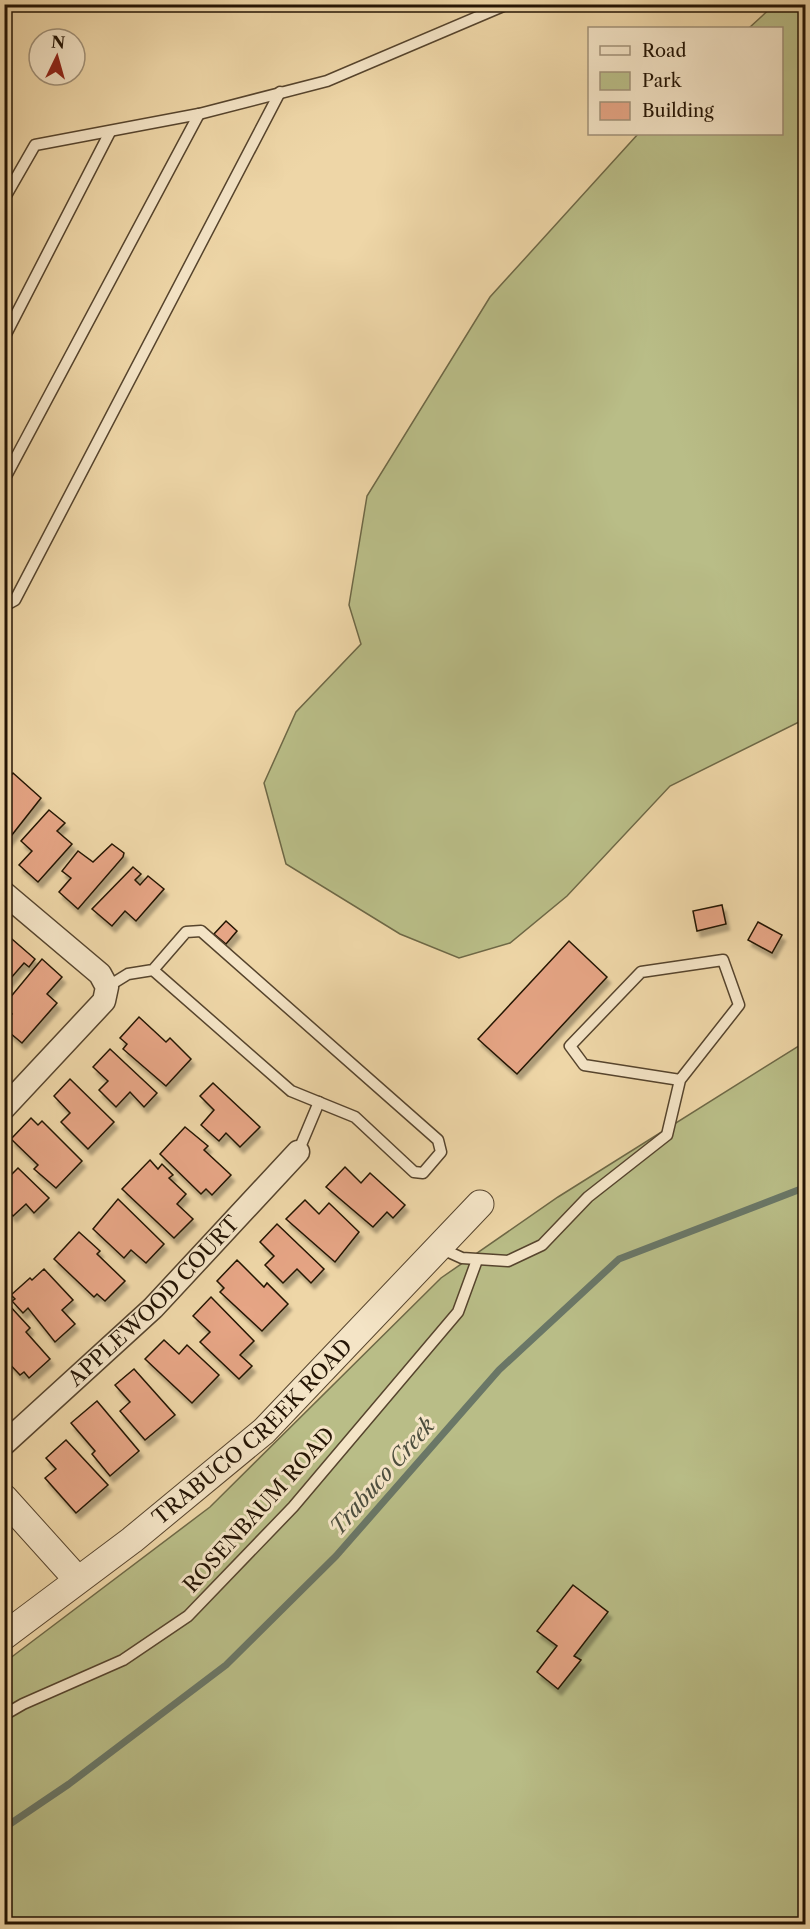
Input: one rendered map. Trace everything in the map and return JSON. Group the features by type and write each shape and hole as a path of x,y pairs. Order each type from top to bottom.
{"street":[{"path":"4,893 100,974 107,987 104,1001 4,1108"},
{"name":"APPLEWOOD COURT","path":"4,1444 153,1308 298,1152"},
{"name":"TRABUCO CREEK ROAD","path":"4,1636 132,1540 264,1431 480,1204"},
{"path":"4,1498 77,1579"}],"lane":[{"path":"4,199 35,145 199,114 344,75 508,4"},
{"path":"4,606 15,600 280,92"},
{"path":"4,480 199,114"},
{"path":"4,338 110,132"},
{"path":"107,987 128,974 153,970 186,932 201,931 438,1140 441,1152 423,1173 414,1172 354,1117 291,1092 153,970"},
{"path":"440,1248 477,1260 508,1261 542,1245 588,1197 667,1135 680,1080 739,1005 723,960 641,972 570,1046 584,1065 680,1080"},
{"path":"298,1152 320,1102"},
{"name":"ROSENBAUM ROAD","path":"4,1715 23,1704 123,1660 188,1616 293,1507 458,1312 477,1260"}],"green space":[{"path":"775,4 806,5 805,719 670,786 567,896 510,943 459,958 400,934 286,864 264,783 296,712 361,644 349,605 367,496 490,297 637,135 783,135 783,27 750,27"},
{"path":"805,1042 805,1924 5,1924 5,1662 210,1507 441,1278 558,1197"}],"building":[{"path":"13,773 41,798 4,845 4,783"},
{"path":"49,810 65,823 57,831 72,844 38,882 19,865 32,851 21,841"},
{"path":"112,844 124,853 123,857 78,909 59,892 71,878 62,871 78,851 93,862"},
{"path":"133,867 141,874 135,880 140,885 148,876 164,889 136,921 125,911 112,926 92,909"},
{"path":"722,905 726,924 697,931 693,911"},
{"path":"226,921 237,931 226,944 214,934"},
{"path":"758,922 782,935 772,953 748,940"},
{"path":"5,933 35,959 29,967 24,963 4,986"},
{"path":"569,941 607,977 517,1074 478,1039"},
{"path":"42,959 62,977 47,994 57,1003 22,1043 4,1028 4,1021 12,1014 4,1005"},
{"path":"139,1017 166,1042 170,1038 191,1059 166,1086 123,1049 127,1044 120,1038"},
{"path":"110,1049 157,1093 144,1107 130,1092 116,1107 99,1090 108,1081 93,1067"},
{"path":"70,1079 114,1122 88,1149 61,1122 70,1113 54,1096"},
{"path":"213,1083 260,1127 240,1147 226,1133 219,1141 201,1125 214,1110 200,1096"},
{"path":"31,1118 38,1125 42,1121 82,1161 56,1188 34,1169 38,1165 11,1139"},
{"path":"185,1127 208,1146 204,1150 231,1175 212,1195 206,1189 201,1194 160,1154"},
{"path":"150,1160 158,1169 162,1164 173,1175 169,1178 186,1194 177,1204 193,1219 174,1238 122,1189"},
{"path":"345,1167 361,1183 370,1173 405,1205 393,1218 387,1212 373,1227 326,1187"},
{"path":"18,1168 49,1198 34,1213 26,1204 13,1216 4,1207 4,1175 8,1178"},
{"path":"118,1199 164,1244 146,1263 131,1250 124,1258 93,1229"},
{"path":"305,1200 319,1214 329,1203 359,1232 335,1262 286,1219"},
{"path":"277,1224 324,1269 311,1283 297,1269 283,1283 265,1265 274,1256 260,1242"},
{"path":"79,1232 100,1251 97,1254 125,1281 105,1301 97,1294 94,1297 54,1259"},
{"path":"237,1260 264,1287 267,1283 288,1304 262,1331 220,1292 224,1288 217,1281"},
{"path":"44,1269 73,1300 62,1310 75,1324 55,1342 28,1308 23,1313 12,1301 15,1299 11,1295"},
{"path":"211,1297 254,1341 240,1355 252,1366 239,1379 200,1342 210,1332 193,1316"},
{"path":"8,1304 30,1328 26,1332 50,1359 29,1378 24,1372 20,1375 4,1358 4,1308"},
{"path":"164,1340 179,1354 187,1345 219,1375 192,1403 145,1359"},
{"path":"134,1369 175,1415 145,1440 120,1411 130,1402 115,1385"},
{"path":"97,1401 139,1451 110,1476 92,1454 95,1451 71,1423"},
{"path":"66,1440 108,1485 76,1513 45,1478 56,1469 46,1458"},
{"path":"573,1585 608,1612 574,1656 581,1660 558,1689 537,1672 557,1646 537,1631"}],"waterway":[{"name":"Trabuco Creek","path":"4,1828 69,1784 226,1665 336,1556 499,1370 619,1259 806,1187"}]}
